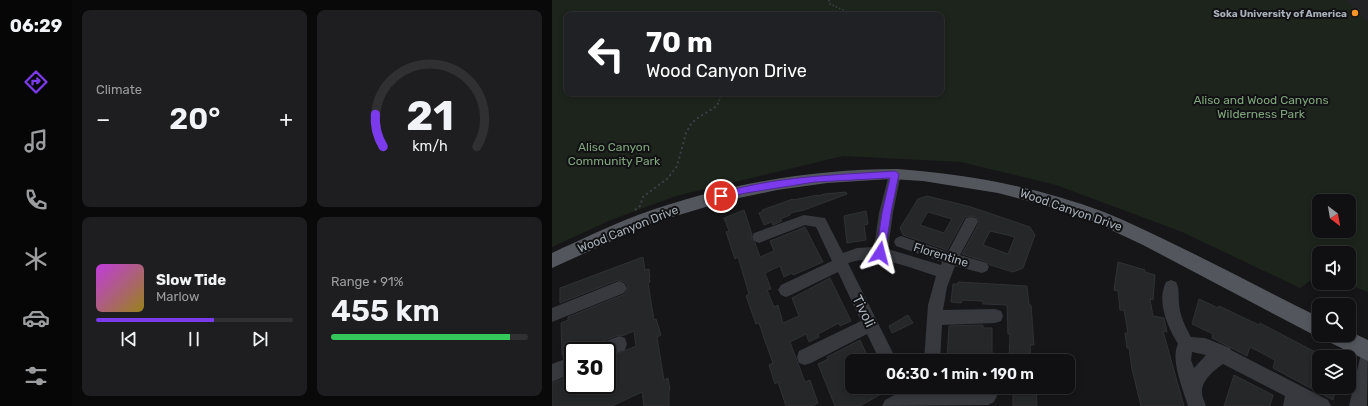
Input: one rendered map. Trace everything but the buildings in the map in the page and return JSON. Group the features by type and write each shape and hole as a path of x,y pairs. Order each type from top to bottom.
{"main road":[{"name":"Wood Canyon Drive","path":"552,261 610,234 655,216 708,199 746,190 788,183 828,178 895,174 970,181 1050,200 1098,216 1139,234 1312,322"},
{"path":"1350,342 1368,351"}],"street":[{"path":"880,253 886,213 895,174"},
{"name":"Tivoli","path":"760,237 804,220 820,222 886,354"},
{"path":"932,354 934,318 937,296 948,266 971,222"},
{"name":"Florentine","path":"901,242 948,266 982,267"},
{"path":"786,290 857,254 880,253 948,266"},
{"path":"1171,287 1170,307 1175,324 1187,345"},
{"path":"552,315 619,288"},
{"path":"934,318 995,316"},
{"path":"805,357 871,324"},
{"path":"1195,399 1183,360 1182,351 1187,345 1195,344 1205,346 1224,354 1293,399 1322,406"},
{"path":"1195,399 1200,372 1209,362 1224,354"},
{"path":"1358,406 1368,358"},
{"path":"552,373 564,368"},
{"path":"891,406 903,394"},
{"path":"915,394 930,397 988,396"}],"path":[{"path":"829,0 830,4 843,10 843,12"},
{"path":"631,215 640,206 643,197 668,178 677,166 686,133 691,124 696,119 717,106 721,96"}],"shaded area":[{"name":"Soka University of America","path":"1340,0 1368,0 1368,22 1354,20"}],"green space":[{"path":"552,0 1346,0 1368,22 1368,292 1356,288 1356,246 1312,246 1312,280 1300,288 1182,232 1056,185 961,162 843,156 676,196 611,220 552,247"}],"place":[{"name":"Soka University of America","path":"1355,13"}],"route":[{"path":"721,196 746,190 815,179 895,174 886,213 880,253"}],"park label":[{"name":"Aliso and Wood Canyons Wilderness Park","path":"1261,107"},
{"name":"Aliso Canyon Community Park","path":"614,154"}]}
